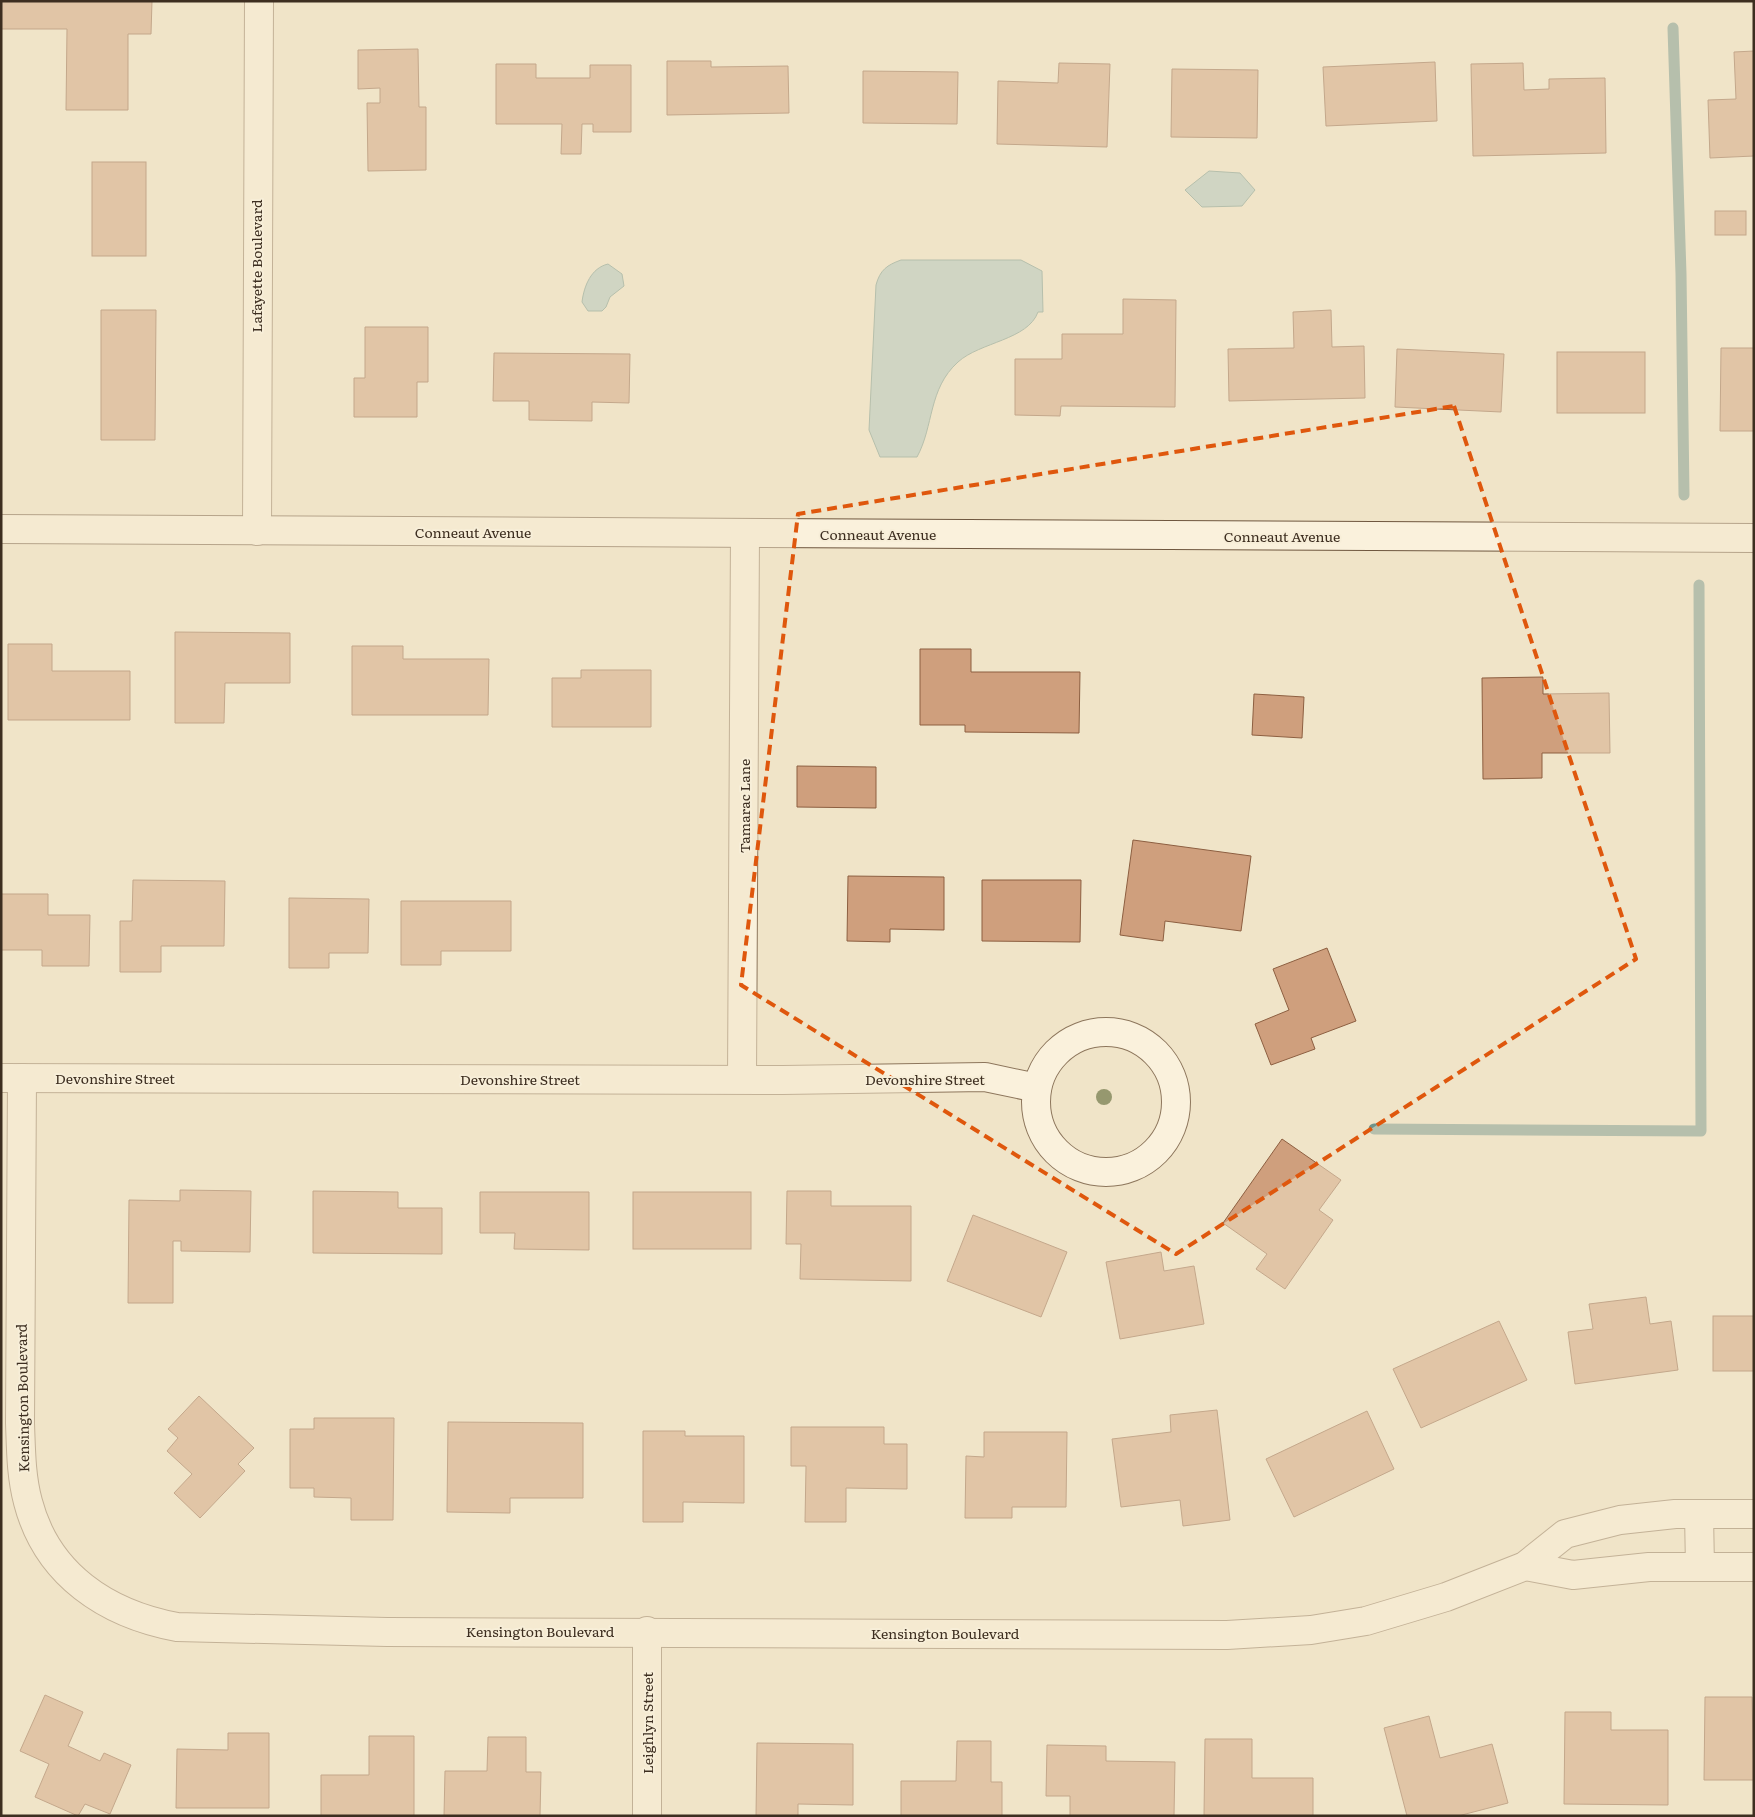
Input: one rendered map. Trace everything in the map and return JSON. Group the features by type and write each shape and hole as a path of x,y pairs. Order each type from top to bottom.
{"street":[{"name":"Lafayette Boulevard","path":"257,530 258,1"},
{"name":"Conneaut Avenue","path":"1,529 1754,538"},
{"name":"Tamarac Lane","path":"742,1079 745,533"},
{"path":"1105,1032 1128,1035 1149,1046 1165,1063 1175,1084 1177,1108 1171,1130 1159,1150 1141,1164 1119,1171 1097,1172 1075,1165 1056,1151 1047,1139 1043,1133 1036,1111 1037,1088 1046,1066 1061,1048 1081,1036 1105,1032"},
{"name":"Devonshire Street","path":"12,1078 742,1079 985,1077 1037,1088"},
{"name":"Kensington Boulevard","path":"12,1078 20,1423 22,1475 28,1504 39,1531 54,1556 73,1578 96,1597 120,1612 148,1622 177,1627 387,1632 647,1631 1227,1635 1311,1630 1366,1621 1446,1597 1525,1566 1565,1534 1620,1520 1700,1514 1754,1514"},
{"path":"1700,1514 1700,1567"},
{"path":"1525,1566 1573,1575 1649,1567 1754,1567"},
{"name":"Leighlyn Street","path":"647,1631 647,1816"}],"highlighted area":[{"path":"1454,406 1636,959 1176,1254 741,985 798,514"}],"water":[{"path":"1209,171 1240,173 1255,190 1242,206 1202,207 1185,190"},
{"path":"901,260 1021,260 1042,271 1043,312 1038,312 1033,321 1014,335 967,355 948,373 936,396 917,457 880,457 869,430 876,285 885,269"},
{"path":"608,264 622,274 624,286 610,297 602,311 588,311 582,302 589,279 597,269"}],"building":[{"path":"1,1 152,1 151,34 128,34 128,110 66,110 67,29 1,29"},
{"path":"418,49 419,107 426,107 426,170 368,171 367,103 380,103 380,88 358,89 358,50"},
{"path":"1754,51 1754,156 1710,158 1708,100 1736,99 1734,52"},
{"path":"667,61 711,61 711,67 788,66 789,113 667,115"},
{"path":"1435,62 1437,121 1326,126 1323,67"},
{"path":"1059,63 1110,64 1107,147 997,144 998,81 1058,83"},
{"path":"1523,63 1524,90 1549,89 1549,79 1605,78 1606,153 1473,156 1471,64"},
{"path":"496,64 536,64 536,78 590,78 590,65 631,65 631,132 593,132 593,124 582,124 581,154 561,154 562,124 496,124"},
{"path":"1172,69 1258,70 1257,138 1171,137"},
{"path":"863,71 958,72 957,124 863,123"},
{"path":"92,162 146,162 146,256 92,256"},
{"path":"1715,211 1746,211 1746,235 1715,235"},
{"path":"1123,299 1176,300 1175,407 1061,406 1060,416 1015,415 1015,359 1062,359 1062,334 1123,334"},
{"path":"101,310 156,310 155,440 101,440"},
{"path":"1331,310 1332,347 1364,346 1365,398 1229,401 1228,349 1294,348 1293,312"},
{"path":"365,327 428,327 428,382 417,382 417,417 354,417 354,378 365,378"},
{"path":"1721,348 1754,348 1754,431 1720,431"},
{"path":"1397,349 1504,354 1501,412 1395,407"},
{"path":"1557,352 1645,352 1645,413 1557,413"},
{"path":"494,353 630,354 629,403 592,402 592,421 529,420 529,401 493,401"},
{"path":"175,632 290,633 290,683 225,683 224,723 175,723"},
{"path":"8,644 52,644 52,671 130,671 130,720 8,720"},
{"path":"352,646 403,646 403,659 489,659 488,715 352,715"},
{"path":"920,649 971,649 971,672 1080,672 1079,733 965,732 965,725 920,725"},
{"path":"581,670 651,670 651,727 552,727 552,678 581,678"},
{"path":"1543,677 1543,694 1609,693 1610,753 1542,753 1542,778 1483,779 1482,678"},
{"path":"1254,694 1304,697 1302,738 1252,735"},
{"path":"797,766 876,767 876,808 797,807"},
{"path":"1133,840 1251,856 1241,931 1165,921 1163,941 1120,935"},
{"path":"848,876 944,877 944,930 890,929 890,942 847,941"},
{"path":"133,880 225,881 224,946 161,946 161,972 120,972 120,921 132,921"},
{"path":"982,880 1081,880 1080,942 982,941"},
{"path":"1,894 48,894 48,915 90,915 89,966 42,966 42,950 1,950"},
{"path":"289,898 369,899 368,953 329,953 329,968 289,968"},
{"path":"401,901 511,901 511,951 441,951 441,965 401,965"},
{"path":"1327,948 1356,1021 1311,1038 1315,1049 1271,1065 1255,1024 1289,1010 1273,969"},
{"path":"1282,1139 1341,1180 1319,1210 1333,1220 1285,1289 1256,1269 1267,1254 1223,1223"},
{"path":"180,1190 251,1191 250,1252 181,1251 181,1241 173,1241 173,1303 128,1303 129,1200 180,1201"},
{"path":"313,1191 398,1192 398,1208 442,1208 442,1254 313,1253"},
{"path":"787,1191 831,1191 831,1206 911,1206 911,1281 800,1279 801,1244 786,1244"},
{"path":"480,1192 589,1192 589,1250 514,1249 515,1233 480,1233"},
{"path":"633,1192 751,1192 751,1249 633,1249"},
{"path":"973,1215 1067,1252 1041,1317 947,1281"},
{"path":"1161,1252 1164,1271 1194,1266 1204,1324 1120,1339 1106,1262"},
{"path":"1646,1297 1650,1324 1671,1321 1678,1370 1575,1384 1568,1332 1593,1329 1589,1304"},
{"path":"1713,1316 1754,1316 1754,1371 1713,1371"},
{"path":"1499,1321 1527,1380 1421,1428 1393,1369"},
{"path":"199,1396 254,1448 238,1464 245,1471 200,1518 174,1493 192,1474 167,1451 178,1438 168,1429"},
{"path":"1217,1410 1230,1520 1183,1526 1180,1500 1121,1507 1112,1439 1171,1432 1170,1415"},
{"path":"1367,1411 1394,1469 1294,1517 1266,1459"},
{"path":"314,1418 394,1418 393,1520 351,1520 351,1498 314,1497 314,1488 290,1488 290,1429 314,1429"},
{"path":"448,1422 583,1423 583,1498 510,1498 510,1513 447,1512"},
{"path":"791,1427 884,1427 884,1444 907,1444 907,1489 846,1488 846,1522 805,1522 806,1466 791,1466"},
{"path":"643,1431 685,1431 685,1436 744,1436 744,1503 683,1502 683,1522 643,1522"},
{"path":"984,1432 1067,1432 1066,1507 1012,1507 1012,1518 965,1518 966,1456 984,1457"},
{"path":"45,1695 83,1712 68,1746 100,1761 104,1753 131,1765 110,1814 85,1804 78,1816 35,1797 49,1764 20,1751"},
{"path":"1705,1697 1752,1697 1754,1780 1704,1780"},
{"path":"1565,1712 1611,1712 1611,1730 1668,1730 1668,1805 1564,1804"},
{"path":"1429,1716 1440,1758 1492,1744 1508,1803 1458,1816 1407,1816 1384,1728"},
{"path":"228,1733 269,1733 269,1808 176,1808 177,1749 228,1750"},
{"path":"369,1736 414,1736 414,1816 321,1816 321,1775 369,1775"},
{"path":"488,1737 526,1737 526,1772 541,1772 540,1816 444,1816 445,1771 487,1771"},
{"path":"1205,1739 1252,1739 1252,1778 1313,1778 1313,1816 1204,1816"},
{"path":"957,1741 991,1741 991,1782 1002,1782 1002,1816 901,1816 901,1781 956,1781"},
{"path":"757,1743 853,1744 853,1805 798,1804 798,1816 756,1816"},
{"path":"1047,1745 1106,1746 1106,1761 1175,1762 1174,1816 1070,1816 1070,1796 1046,1796"}],"waterway":[{"path":"1673,28 1681,274 1684,495"},
{"path":"1374,1129 1701,1131 1699,585"}]}
